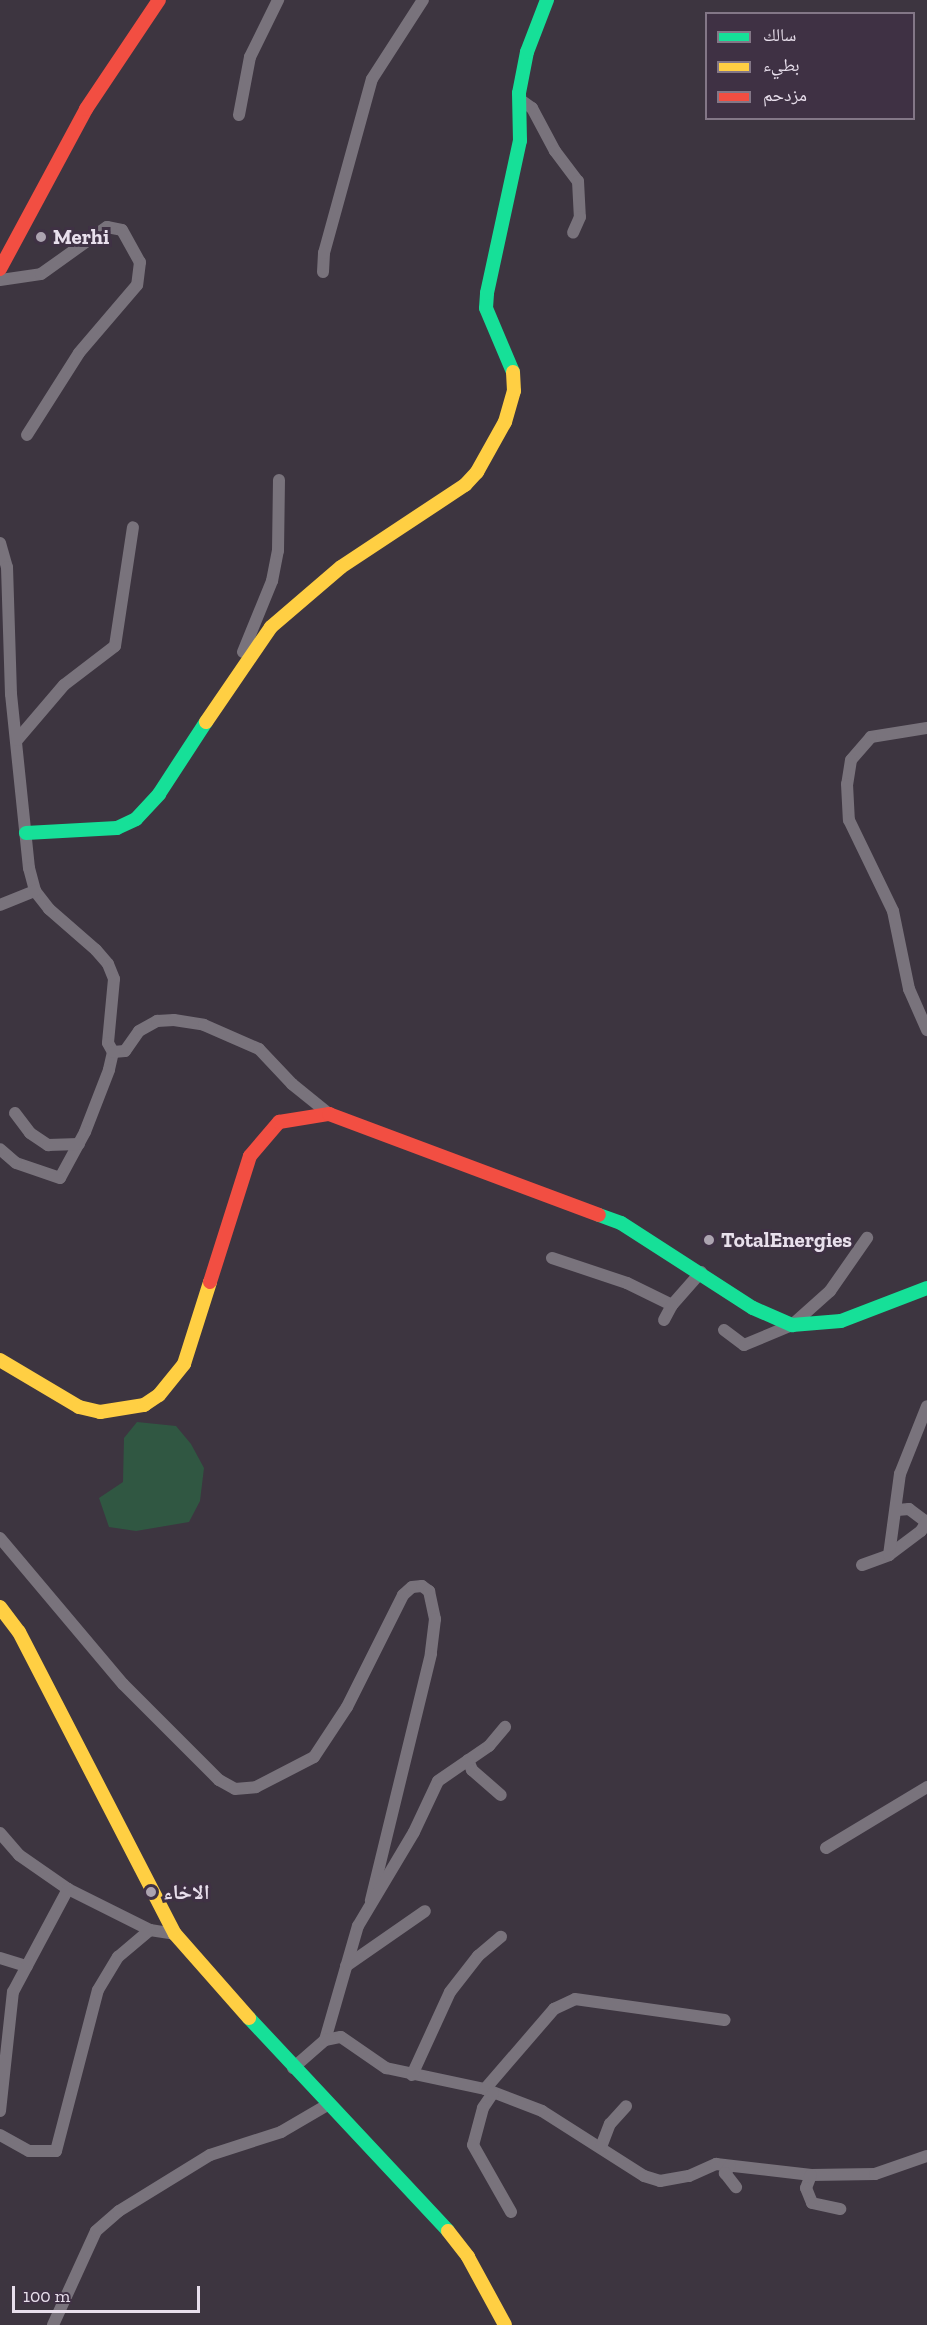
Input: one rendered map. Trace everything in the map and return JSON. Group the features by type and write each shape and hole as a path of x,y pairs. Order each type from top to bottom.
{"street":[{"path":"0,269 86,109 159,0"},
{"path":"239,115 250,57 278,0"},
{"path":"323,272 324,253 372,79 423,0"},
{"path":"26,833 109,829 136,819 166,784 226,689 262,638 313,589 414,516 465,485 477,472 505,422 514,391 512,363 486,308 520,141 519,99 527,52 547,0"},
{"path":"519,99 532,108 555,151 578,181 580,217 573,233"},
{"path":"0,280 41,274 107,227 122,230 140,262 137,285 79,352 27,435"},
{"path":"226,689 272,581 278,550 279,480"},
{"path":"16,741 64,685 115,646 133,527"},
{"path":"0,543 7,567 16,741 35,891 56,916 108,964 114,979 108,1043 113,1052 99,1100 60,1178 16,1163 0,1149"},
{"path":"927,728 871,737 851,760 847,784 849,820 893,911 909,989 927,1030"},
{"path":"0,905 35,891"},
{"path":"113,1052 124,1051 139,1031 157,1021 174,1020 204,1025 259,1049 292,1084 329,1114 621,1223 701,1272 753,1308 792,1325"},
{"path":"15,1113 30,1133 48,1145 78,1144"},
{"path":"0,1360 79,1407 100,1412 144,1405 159,1395 184,1364 191,1346 250,1156 279,1122 329,1114"},
{"path":"792,1325 830,1291 867,1238"},
{"path":"552,1258 627,1283 672,1305"},
{"path":"664,1320 672,1305 701,1272"},
{"path":"724,1330 744,1345 792,1325 840,1321 927,1288"},
{"path":"889,1555 906,1453 927,1406"},
{"path":"862,1565 889,1555 921,1531 926,1522 909,1509 897,1510"},
{"path":"0,1538 123,1684 219,1780 236,1789 256,1787 314,1757 347,1707 402,1595 412,1587 422,1586 429,1591 435,1619 431,1654 371,1901"},
{"path":"0,1606 19,1632 175,1935 293,2068 440,2220 468,2257 505,2325"},
{"path":"293,2068 325,2040 358,1926 414,1832 438,1781 489,1746 505,1727"},
{"path":"468,1760 472,1770 501,1795"},
{"path":"826,1848 927,1786"},
{"path":"0,1833 19,1855 68,1889 150,1930 175,1935"},
{"path":"0,2111 9,2009 27,1966 68,1889"},
{"path":"346,1966 424,1911"},
{"path":"0,2135 29,2151 56,2151 98,1990 118,1957 150,1930"},
{"path":"412,2075 450,1992 478,1956 501,1937"},
{"path":"0,1958 27,1966"},
{"path":"511,2212 473,2145 475,2127 489,2091 554,2008 575,2000 725,2020"},
{"path":"325,2040 348,2040 371,2061 412,2075 489,2091 550,2114 644,2176 660,2181 689,2176 716,2164 812,2175 883,2173 927,2156"},
{"path":"53,2325 96,2231 119,2211 210,2155 281,2132 329,2104"},
{"path":"601,2147 610,2124 627,2106"},
{"path":"730,2166 725,2173 736,2187"},
{"path":"812,2175 806,2188 812,2203 840,2209"}],"green space":[{"path":"137,1422 176,1426 191,1444 204,1468 200,1501 189,1522 136,1531 109,1527 99,1498 123,1482 124,1438"}],"traffic: fast":[{"path":"513,372 486,308 487,293 520,141 519,93 527,52 547,0"},
{"path":"26,833 117,828 136,819 159,794 206,722"},
{"path":"599,1215 621,1223 753,1308 792,1325 841,1321 927,1288"},
{"path":"249,2018 448,2231"}],"traffic: slow":[{"path":"206,722 271,627 341,567 465,485 477,472 505,422 514,391 513,372"},
{"path":"0,1360 79,1407 100,1412 144,1405 159,1395 184,1364 210,1282"},
{"path":"0,1607 19,1632 175,1934 249,2018"},
{"path":"448,2231 468,2257 505,2325"}],"traffic: jam":[{"path":"0,269 86,109 159,0"},
{"path":"210,1282 250,1156 279,1122 329,1114 599,1215"}],"place":[{"name":"Merhi","path":"41,237"},
{"name":"TotalEnergies","path":"709,1240"},
{"name":"الاخاء","path":"151,1892"}]}
